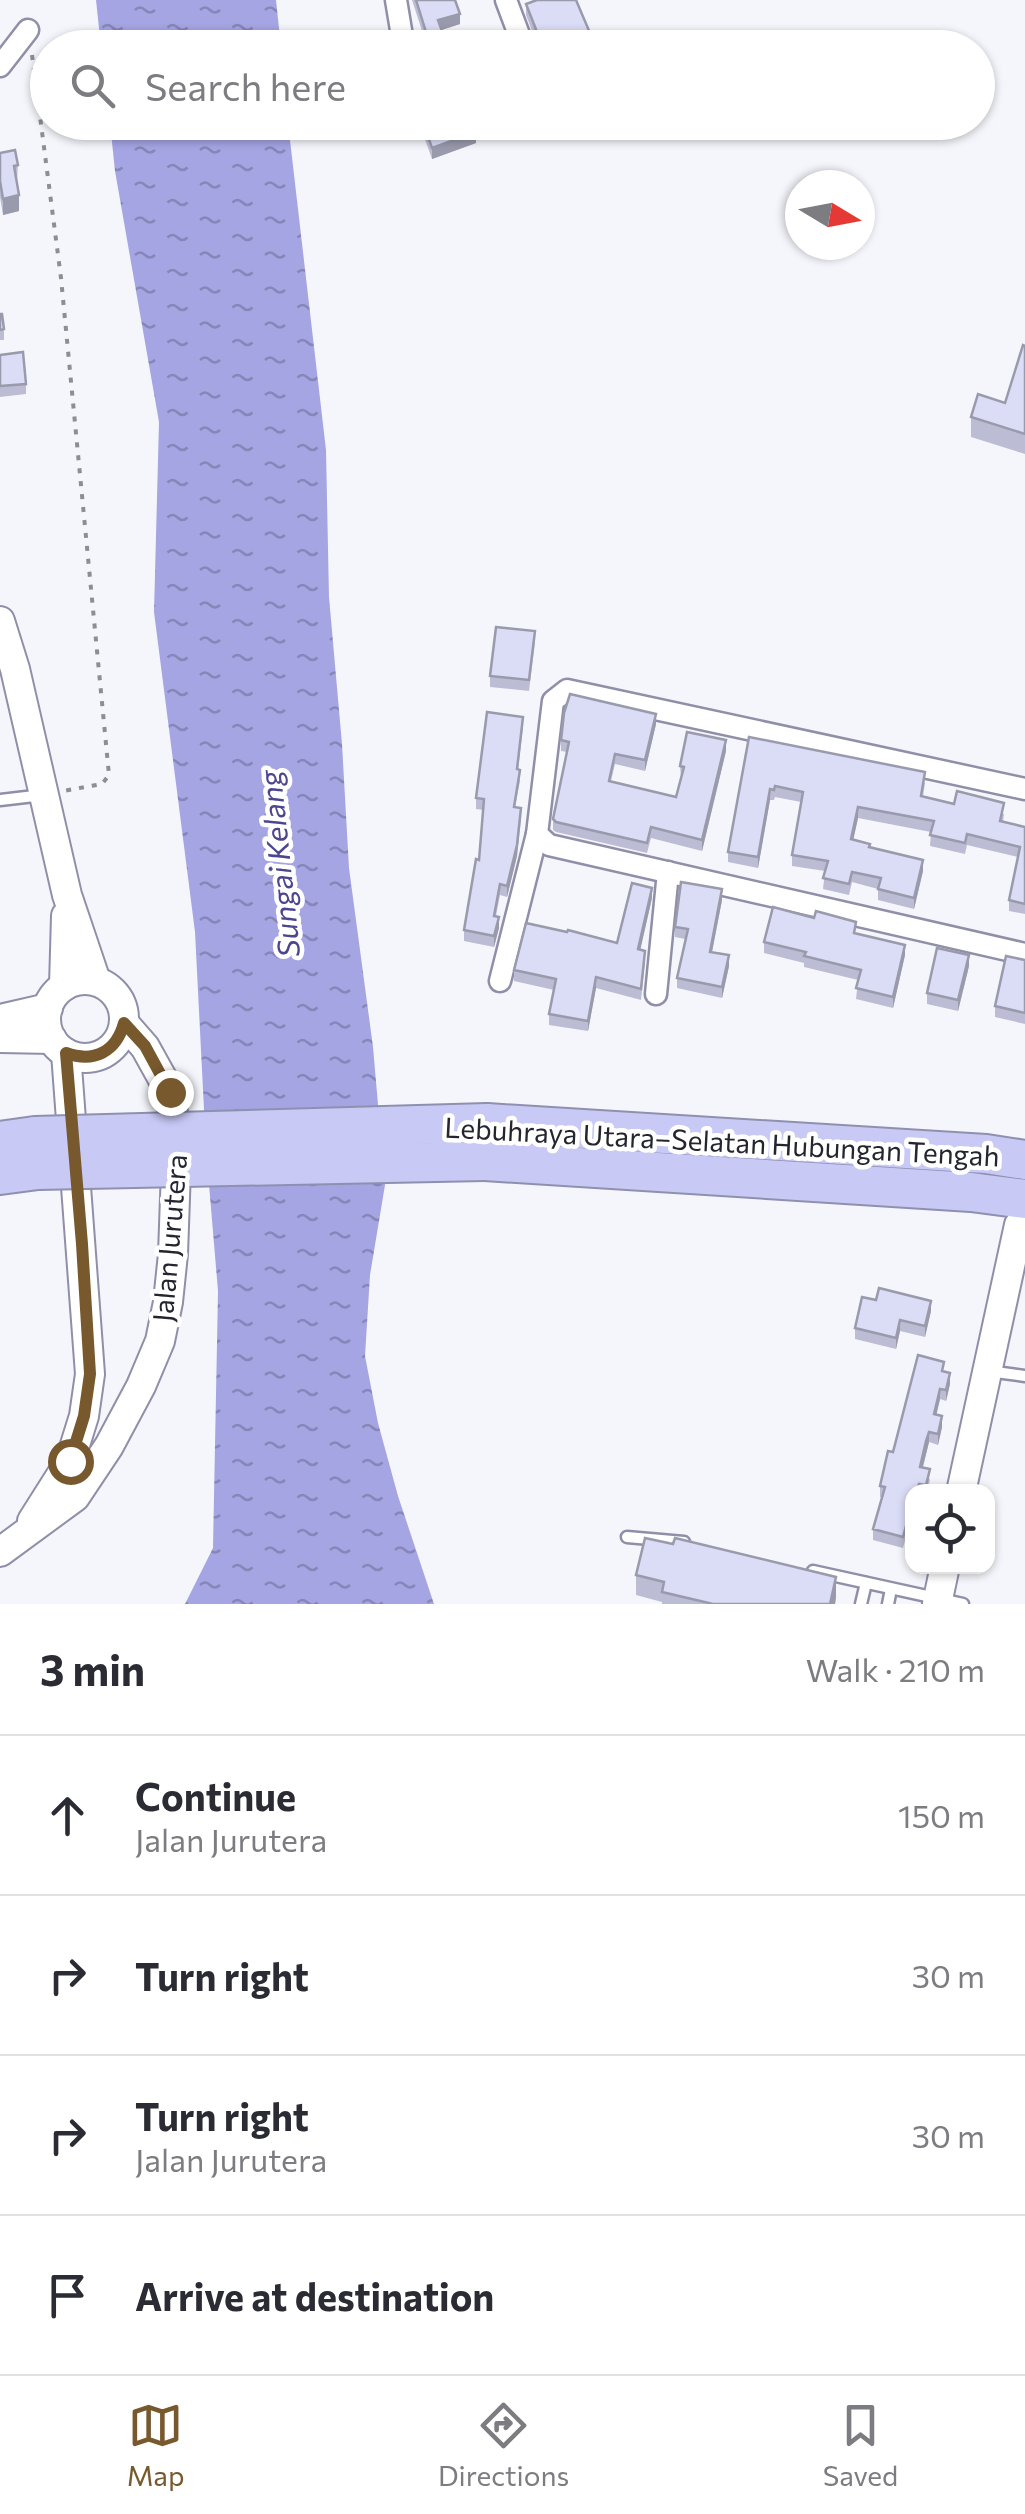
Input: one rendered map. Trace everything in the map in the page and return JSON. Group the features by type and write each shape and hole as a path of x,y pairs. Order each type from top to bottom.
{"highway":[{"name":"Lebuhraya Utara–Selatan Hubungan Tengah","path":"0,1175 24,1149 486,1123 986,1154 1025,1160"},
{"name":"Lebuhraya Utara–Selatan Hubungan Tengah","path":"24,1149 485,1161 971,1192 1022,1212"}],"street":[{"path":"396,0 401,30"},
{"path":"506,0 517,30"},
{"path":"0,66 28,30"},
{"path":"0,620 16,669 66,895 96,981"},
{"path":"500,981 537,834 554,701 567,690 1025,789"},
{"path":"537,834 549,845 1025,954"},
{"path":"656,994 668,872"},
{"path":"59,1046 48,1029 56,997 66,895"},
{"path":"0,1019 56,997 74,982 96,981 114,992 124,1012 121,1036 103,1054 90,1058 78,1057 59,1046 0,1038"},
{"name":"Jalan Jurutera","path":"10,1545 75,1496 109,1446 160,1341 168,1302 177,1141 170,1092 145,1046 124,1023"},
{"name":"Jalan Jurutera","path":"10,1545 70,1461 84,1416 90,1374 82,1244 59,1046"},
{"path":"963,1484 1022,1212"},
{"path":"945,1574 949,1602"}],"lane":[{"path":"0,800 44,795"},
{"path":"987,1370 1025,1376"},
{"path":"627,1537 696,1544"},
{"path":"809,1570 949,1602"},
{"path":"861,1604 866,1583"},
{"path":"888,1604 891,1589"}],"path":[{"path":"28,30 30,45"},
{"path":"43,140 61,278 109,775 102,784 44,795"}],"water":[{"path":"96,0 276,0 279,30 99,30"},
{"name":"Sungai Kelang","path":"112,140 290,140 326,450 329,597 349,868 373,1047 385,1185 370,1275 365,1356 398,1496 434,1604 185,1604 213,1548 218,1291 195,932 154,612 159,422"}],"building":[{"path":"416,0 455,0 460,14 438,20 442,30 425,30"},
{"path":"537,0 576,0 589,30 536,30 526,4"},
{"path":"429,140 454,140 432,148"},
{"path":"15,150 19,195 3,199 0,153"},
{"path":"1023,345 1025,434 971,417 978,394 1005,403"},
{"path":"23,352 26,384 0,386 0,355"},
{"path":"496,627 535,631 529,680 490,676"},
{"path":"570,694 656,714 645,760 615,754 609,781 676,797 687,732 726,740 702,840 651,827 647,843 553,819 569,742 561,740"},
{"path":"487,712 523,717 514,807 521,808 517,845 507,886 500,884 494,936 464,930 476,859 479,860 484,799 476,798"},
{"path":"749,737 925,772 921,796 954,804 957,791 1004,803 1000,821 1025,827 1025,904 1009,900 1020,847 967,834 965,843 930,835 934,821 858,807 851,839 923,860 914,898 878,889 881,878 852,872 849,884 823,878 828,861 792,855 803,792 775,786 770,789 758,857 728,852"},
{"path":"681,882 722,889 710,952 729,955 722,987 677,978 688,929 675,927"},
{"path":"632,883 652,888 638,949 645,951 641,989 596,977 588,1021 549,1014 556,979 514,970 526,923 617,943"},
{"path":"773,907 814,918 816,911 856,922 854,933 905,945 893,997 856,988 861,970 764,942"},
{"path":"937,948 969,955 958,1000 927,993"},
{"path":"1006,956 1025,960 1025,1013 995,1006"},
{"path":"879,1288 931,1301 925,1326 900,1320 896,1338 855,1328 862,1297 876,1300"},
{"path":"918,1355 944,1362 942,1371 950,1373 946,1390 940,1389 934,1414 942,1416 938,1434 929,1432 920,1467 930,1469 926,1484 905,1484 903,1537 873,1529 885,1487 880,1486 888,1451 893,1452"},
{"path":"645,1538 673,1544 675,1538 836,1577 830,1604 713,1604 662,1592 664,1582 636,1575"}],"route":[{"path":"70,1461 84,1416 90,1374 66,1053 90,1058 103,1054 121,1036 124,1023 145,1046 170,1092"}]}
